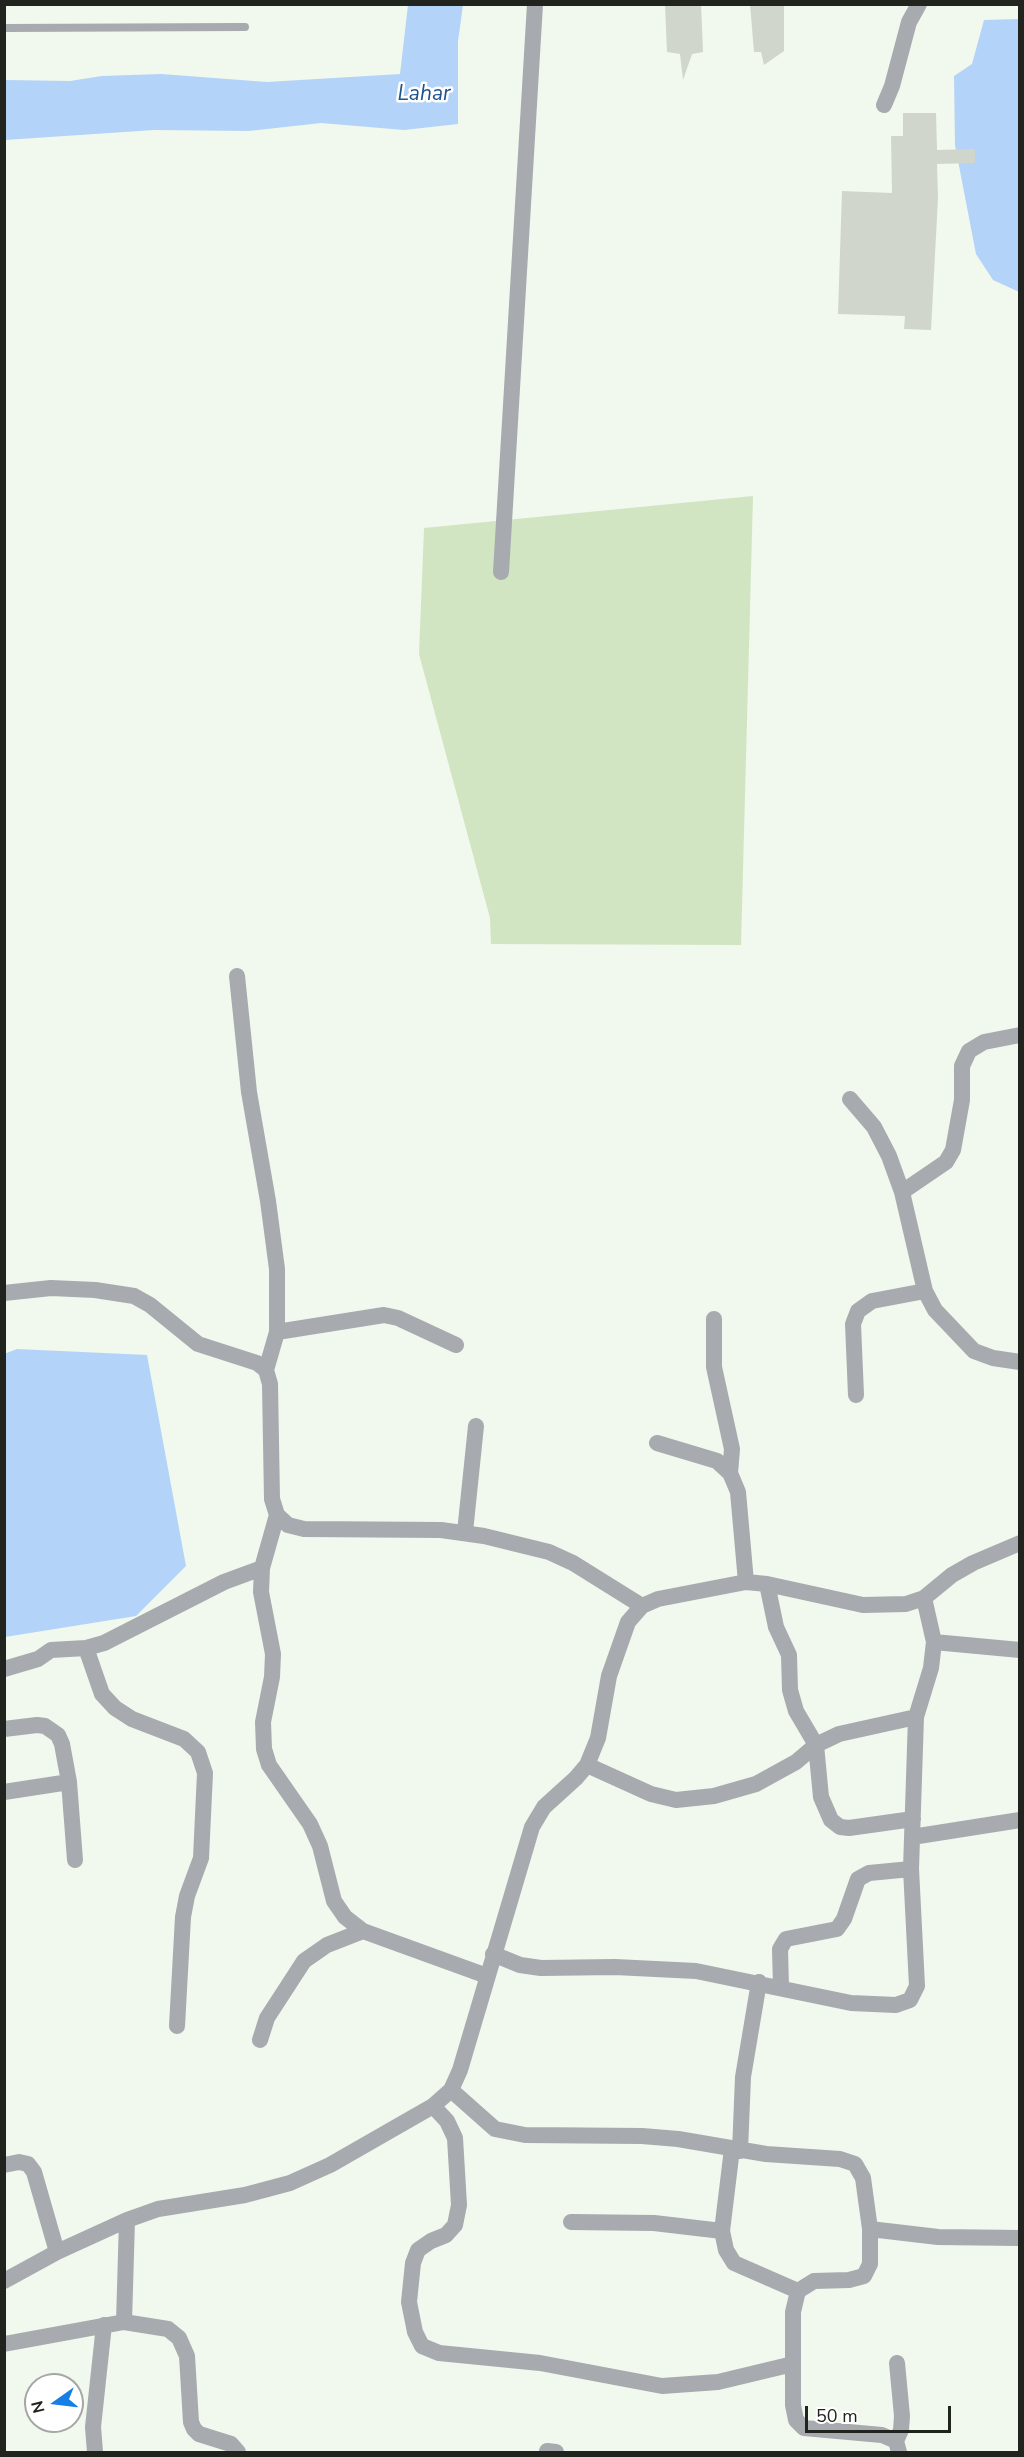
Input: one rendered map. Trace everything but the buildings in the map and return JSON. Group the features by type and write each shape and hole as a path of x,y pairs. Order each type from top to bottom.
{"street":[{"path":"501,572 535,4"},
{"path":"884,105 892,86 909,22 919,4"},
{"path":"237,976 250,1102 268,1201 277,1269 278,1332 266,1370 270,1384 272,1499 277,1515 288,1525 304,1529 465,1532 549,1552 573,1563 642,1606"},
{"path":"902,1192 946,1162 953,1150 962,1100 962,1066 969,1051 984,1042 1020,1035"},
{"path":"850,1099 874,1127 889,1156 902,1192 925,1291 934,1310 974,1350 993,1358 1020,1362"},
{"path":"5,1290 51,1288 95,1290 134,1296 150,1305 198,1344 257,1363 266,1370"},
{"path":"856,1395 853,1324 858,1311 872,1301 925,1291"},
{"path":"278,1332 384,1315 398,1318 456,1345"},
{"path":"714,1319 714,1367 732,1449 730,1473"},
{"path":"465,1532 476,1426"},
{"path":"657,1443 717,1461 730,1473 738,1492 746,1582"},
{"path":"277,1515 262,1568 261,1592 273,1654 272,1677 263,1722 264,1749 268,1765 310,1824 317,1839 334,1902 345,1917 363,1931 487,1976"},
{"path":"4,2281 57,2252 127,2220 158,2209 244,2195 290,2183 330,2165 433,2106 451,2091 460,2070 532,1827 543,1807 576,1778 587,1765 598,1738 613,1665 628,1622 642,1606 658,1599 746,1582 767,1584 864,1605 906,1604 924,1598 952,1575 1020,1543"},
{"path":"4,1669 38,1659 51,1650 86,1648 104,1643 224,1582 262,1568"},
{"path":"767,1584 776,1627 789,1655 790,1690 796,1711 816,1745 821,1797 831,1820 840,1827 913,1819"},
{"path":"493,1954 520,1965 541,1968 696,1971 759,1982 851,2003 896,2005 910,2000 917,1986 911,1869 916,1717 931,1668 934,1642 924,1598"},
{"path":"934,1642 1020,1650"},
{"path":"86,1648 102,1694 115,1708 132,1719 184,1739 198,1752 205,1773 201,1858 187,1896 183,1917 177,2026"},
{"path":"587,1765 651,1794 676,1800 714,1796 756,1784 796,1762 816,1745 839,1734 916,1717"},
{"path":"4,1729 37,1725 54,1730 62,1744 69,1782 75,1860"},
{"path":"4,1792 69,1782"},
{"path":"912,1837 1020,1820"},
{"path":"781,1987 780,1949 786,1939 837,1929 844,1919 858,1879 869,1873 911,1869"},
{"path":"260,2040 267,2018 304,1961 327,1945 363,1931"},
{"path":"759,1982 743,2077 736,2150 722,2231 726,2250 734,2263 798,2291"},
{"path":"451,2091 495,2129 525,2135 642,2136 678,2139 736,2150 840,2159 855,2164 863,2178 870,2229 870,2264 864,2276 849,2280 814,2281 798,2291 793,2312 793,2405 796,2420 804,2428 882,2435 898,2447 902,2416 897,2363"},
{"path":"433,2106 447,2121 455,2138 459,2205 455,2225 446,2235 418,2250 413,2263 409,2302 415,2332 422,2346 439,2353 540,2363 662,2386 718,2382 793,2364"},
{"path":"4,2165 19,2162 28,2164 34,2172 57,2252"},
{"path":"124,2322 127,2220"},
{"path":"571,2222 654,2223 722,2231"},
{"path":"870,2229 938,2237 1020,2238"},
{"path":"4,2344 124,2322 168,2329 179,2338 187,2356 194,2429 199,2434 231,2444 238,2452"},
{"path":"95,2452 93,2427 104,2325"}],"lane":[{"path":"4,28 245,27"}],"green space":[{"path":"753,496 741,945 491,944 490,918 419,654 424,528"}],"water":[{"name":"Lahar","path":"408,5 463,5 458,41 458,124 404,130 321,123 249,131 154,130 5,140 5,80 70,81 102,76 161,74 267,82 400,74"},
{"path":"1019,19 1019,291 1017,291 993,280 976,254 955,145 954,76 972,64 984,20"},
{"path":"17,1349 147,1355 186,1566 136,1616 5,1637 4,1354"}]}
